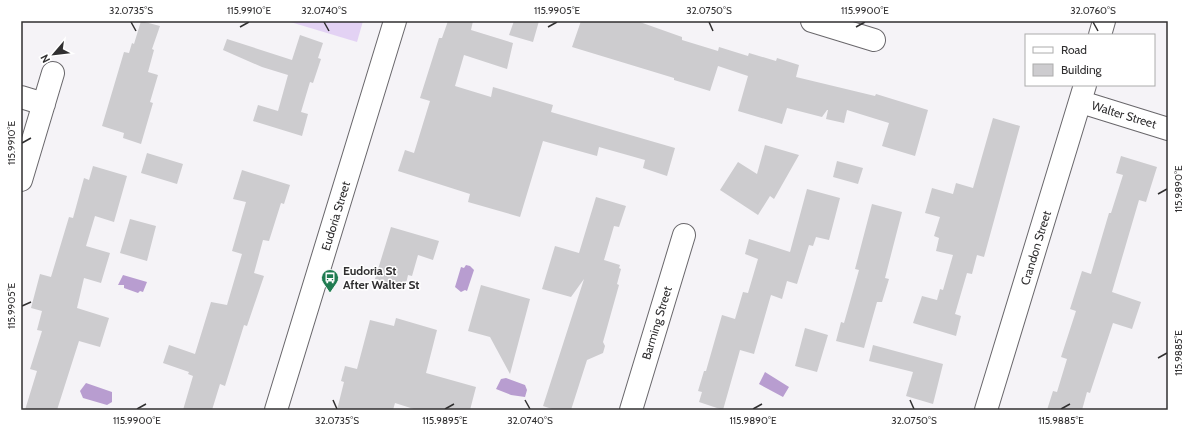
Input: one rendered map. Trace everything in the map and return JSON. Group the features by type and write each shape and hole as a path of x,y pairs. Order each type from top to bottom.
{"street":[{"name":"Eudoria Street","path":"276,410 395,21"},
{"path":"812,21 874,40"},
{"path":"1100,34 1104,21"},
{"path":"21,180 53,73"},
{"name":"Walter Street","path":"1083,93 1168,129"},
{"name":"Crandon Street","path":"986,410 1083,93"},
{"path":"21,97 44,104"},
{"name":"Barming Street","path":"631,410 684,235"}],"shaded area":[{"path":"287,21 363,21 357,42"},
{"path":"466,265 470,266 474,270 467,291 465,290 461,292 455,287 461,267 464,268"},
{"path":"123,275 147,282 143,292 140,291 138,293 124,288 124,285 118,285"},
{"path":"765,372 789,387 783,397 759,384"},
{"path":"506,378 525,385 527,390 525,397 511,395 496,389 501,379"},
{"path":"86,383 112,392 112,402 107,405 83,398 80,391"}],"building":[{"path":"141,21 160,26 152,49 154,50 148,72 158,75 150,102 153,103 141,144 123,138 124,133 102,126 124,52 129,53 132,43 134,44"},
{"path":"448,21 473,21 471,30 513,43 507,69 464,55 455,86 491,97 493,87 553,105 551,112 675,148 667,176 643,168 645,160 599,147 597,156 543,141 520,217 468,202 470,194 398,171 405,150 414,153 430,101 420,98 439,38 442,38"},
{"path":"514,21 539,21 533,42 509,35"},
{"path":"581,21 637,21 682,37 682,40 718,51 719,47 748,56 749,53 776,61 777,58 799,65 796,77 875,96 876,94 928,110 915,156 882,146 889,123 847,110 844,123 826,119 828,110 822,117 787,108 782,124 738,111 748,76 718,66 710,91 674,80 674,78 572,47"},
{"path":"300,35 323,43 318,58 321,59 313,83 310,82 301,112 308,114 302,136 253,121 258,105 278,111 288,75 262,67 223,50 227,39 292,60"},
{"path":"993,118 1020,126 984,257 977,255 972,274 967,273 955,314 961,316 956,336 913,323 922,296 937,300 940,289 943,290 953,255 936,251 939,238 934,236 940,217 925,213 932,188 953,194 956,183 973,188"},
{"path":"765,145 799,155 774,199 770,196 758,215 720,190 738,162 757,174"},
{"path":"147,153 183,164 177,184 141,173"},
{"path":"1121,156 1157,167 1146,202 1139,200 1112,292 1141,302 1132,329 1113,323 1090,393 1087,392 1082,410 1047,410 1053,391 1057,392 1067,359 1061,357 1076,311 1070,309 1082,271 1091,274 1109,213 1111,213 1123,175 1116,173"},
{"path":"837,161 863,168 858,184 833,177"},
{"path":"93,166 127,176 114,222 95,216 86,246 110,253 101,283 84,278 77,308 109,318 100,347 79,341 57,410 25,410 37,371 30,369 42,331 37,330 42,311 31,308 40,274 51,277 69,217 73,218 84,178 89,180"},
{"path":"242,170 290,185 284,204 281,203 269,241 263,240 254,273 264,276 247,326 244,325 225,386 220,384 212,410 183,410 193,376 188,374 189,372 163,363 169,345 195,354 211,302 227,305 242,254 232,251 246,202 233,199"},
{"path":"807,189 840,198 829,240 816,237 813,246 809,245 797,284 787,281 782,299 771,295 754,354 740,350 723,410 699,402 702,392 698,391 704,371 706,371 722,315 735,319 743,292 748,293 758,259 745,254 749,239 790,252"},
{"path":"596,197 626,206 619,227 614,226 604,260 620,265 619,268 621,269 617,284 619,285 603,342 605,346 603,353 587,360 571,410 555,410 543,406 584,279 571,297 542,289 555,246 579,253"},
{"path":"872,204 902,212 885,278 889,279 882,302 877,302 864,348 836,341 841,322 844,323 859,270 855,269"},
{"path":"130,219 156,226 147,261 120,253"},
{"path":"391,227 439,241 433,260 418,255 412,276 408,275 405,288 375,279"},
{"path":"481,285 530,299 510,374 490,337 468,331"},
{"path":"396,318 437,330 426,373 476,387 470,410 417,410 395,403 393,410 337,410 344,382 341,381 345,366 357,369 370,320 394,326"},
{"path":"805,328 828,335 817,372 795,366"},
{"path":"873,345 943,364 933,404 906,396 913,372 869,361"}],"place":[{"name":"Eudoria St After Walter St","path":"330,293"}]}
